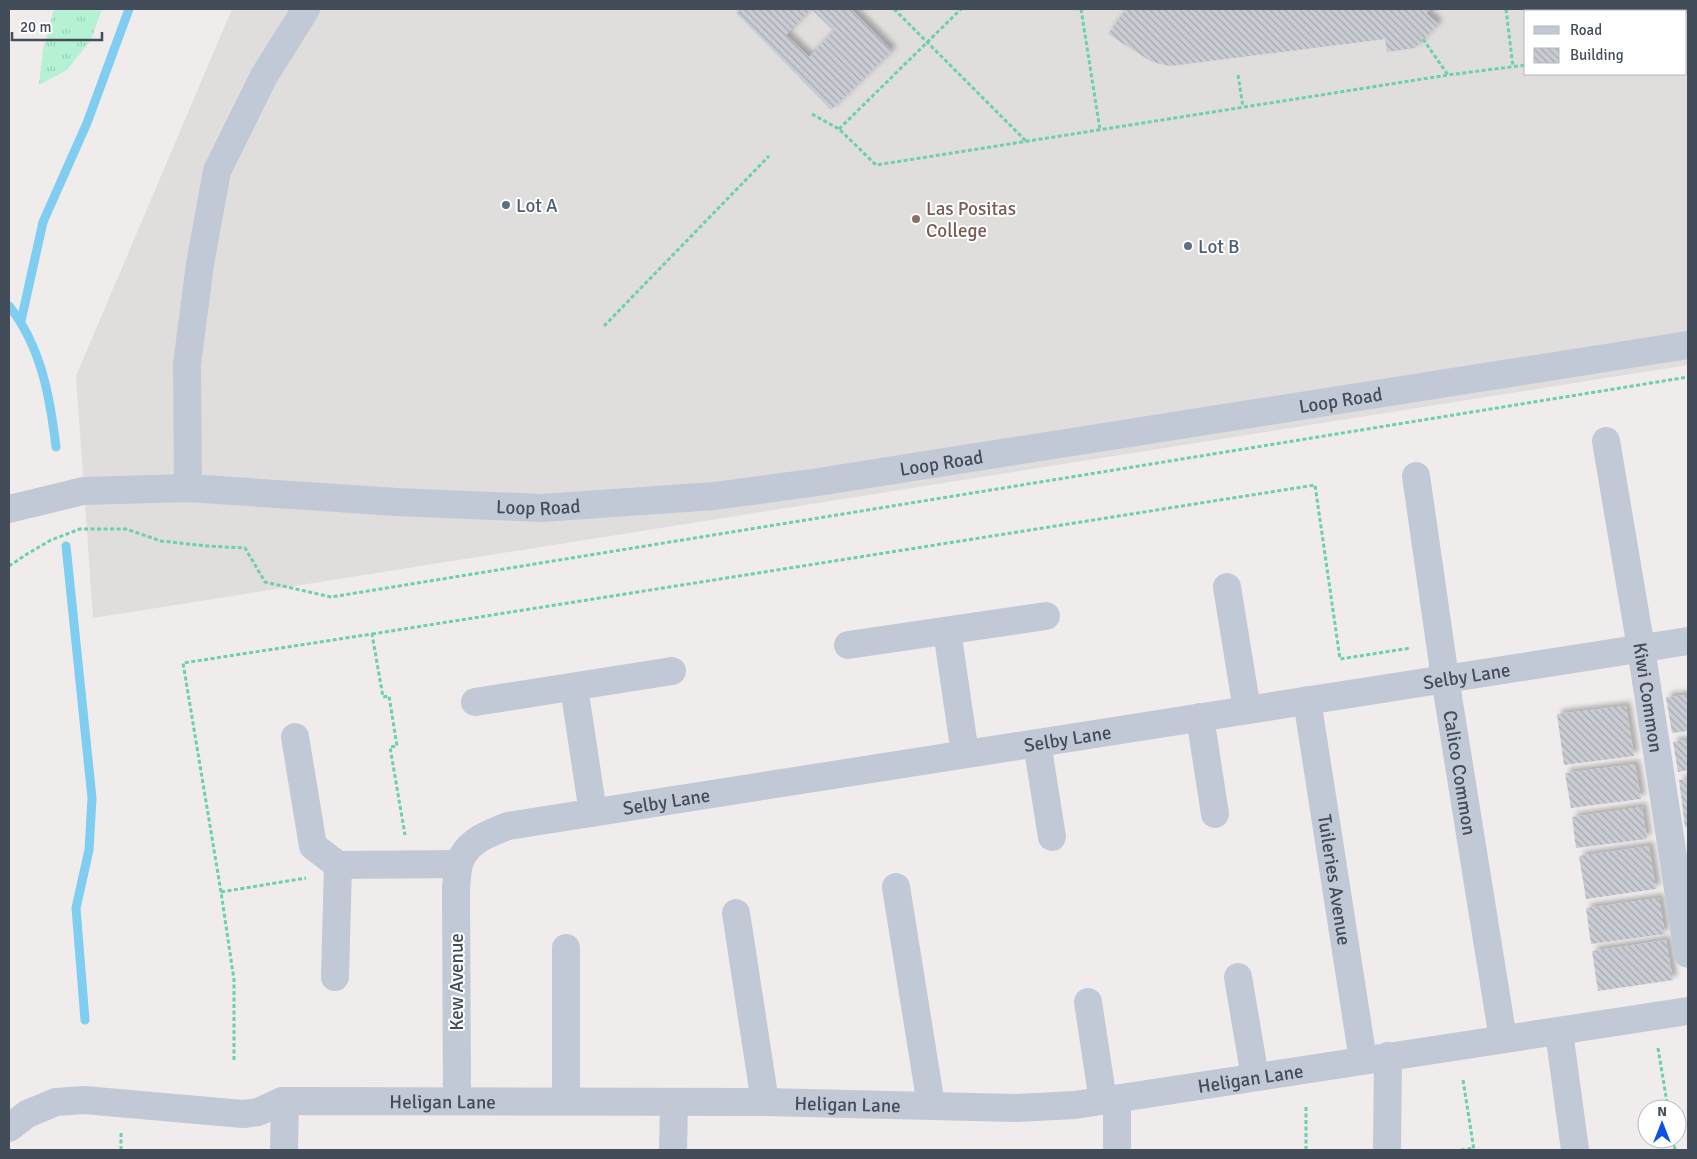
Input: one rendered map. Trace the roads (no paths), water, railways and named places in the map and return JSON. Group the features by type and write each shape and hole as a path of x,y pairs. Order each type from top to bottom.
{"street":[{"path":"188,488 188,364 200,264 217,171 264,76 306,9"},
{"name":"Loop Road","path":"9,509 83,491 188,488 397,502 542,508 714,496 838,479 1688,345"},
{"name":"Kiwi Common","path":"1606,441 1641,648 1688,954"},
{"name":"Calico Common","path":"1416,476 1445,678 1503,1039"},
{"path":"1227,587 1247,710"},
{"path":"848,645 1046,616"},
{"path":"947,631 965,754"},
{"name":"Selby Lane","path":"459,864 468,848 480,837 508,826 1688,641"},
{"path":"475,702 672,671"},
{"path":"574,687 593,813"},
{"name":"Tuileries Avenue","path":"1307,700 1376,1058 1387,1150"},
{"path":"1200,717 1216,814"},
{"path":"294,737 313,846 338,869 459,864"},
{"path":"1037,743 1052,837"},
{"name":"Kew Avenue","path":"457,1101 456,888 459,864"},
{"path":"335,977 338,869"},
{"path":"896,886 931,1105"},
{"path":"736,913 765,1102"},
{"path":"566,948 566,1101"},
{"path":"1238,977 1255,1077"},
{"path":"1088,1002 1110,1100 1117,1150"},
{"name":"Heligan Lane","path":"9,1128 27,1114 56,1102 84,1100 243,1114 258,1112 284,1101 765,1102 1016,1108 1075,1105 1688,1011"},
{"path":"1559,1032 1574,1150"},
{"path":"284,1101 284,1150"},
{"path":"673,1150 674,1102"}],"waterway":[{"path":"21,321 43,222 87,123 129,9"},
{"path":"9,306 20,321 36,355 47,391 56,447"},
{"path":"66,546 92,798 89,850 76,908 85,1020"}],"place":[{"name":"Lot A","path":"506,205"},
{"name":"Las Positas College","path":"916,219"},
{"name":"Lot B","path":"1188,246"}]}
